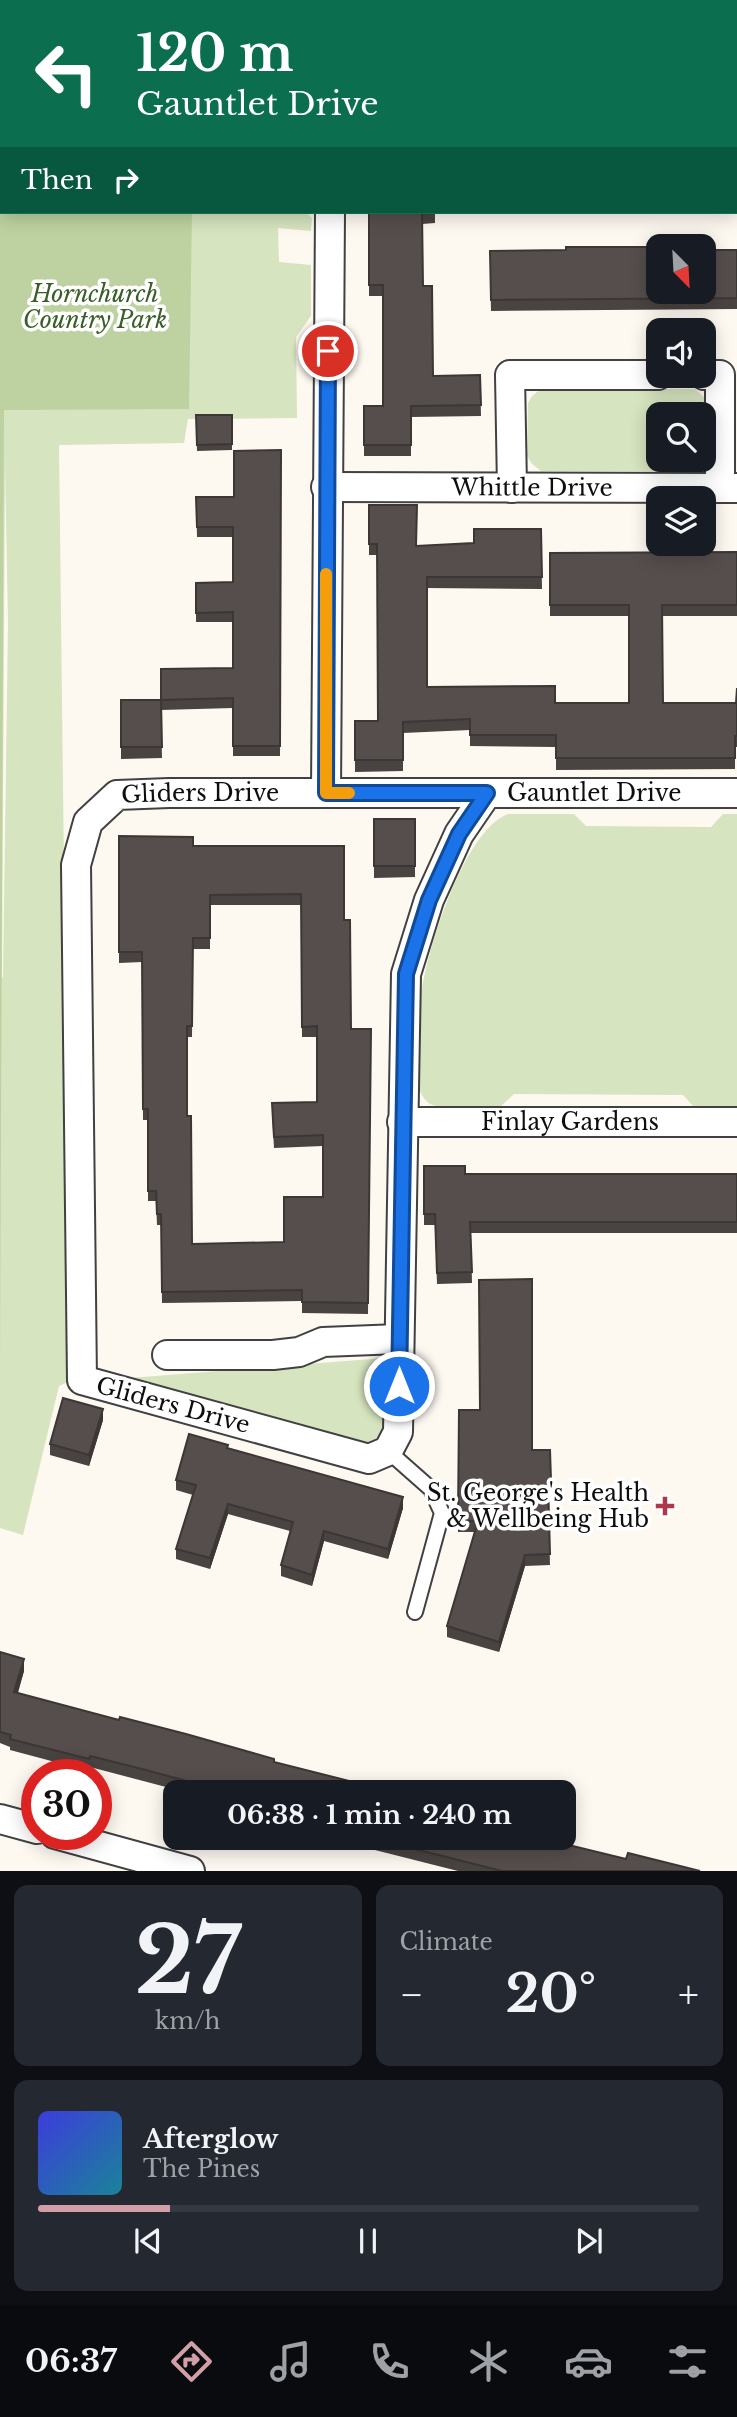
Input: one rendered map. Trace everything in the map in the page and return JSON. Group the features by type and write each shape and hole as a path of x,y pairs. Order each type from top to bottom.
{"street":[{"path":"326,793 330,214"},
{"path":"512,488 510,374 646,375"},
{"path":"716,375 720,375 728,488"},
{"name":"Whittle Drive","path":"326,487 728,488"},
{"name":"Gauntlet Drive","path":"326,793 737,793"},
{"name":"Gliders Drive","path":"326,793 117,795 88,822 76,865 82,1380 369,1459 388,1451"},
{"path":"388,1451 398,1432 406,974 429,900 459,834 487,793"},
{"name":"Finlay Gardens","path":"402,1122 737,1122"},
{"path":"167,1355 273,1354 299,1352 323,1342 399,1339"},
{"path":"0,1819 21,1825"},
{"path":"112,1850 190,1871"}],"lane":[{"path":"388,1451 431,1489 442,1513 415,1612"}],"green space":[{"path":"0,214 308,214 312,218 311,231 278,228 279,262 311,265 311,316 296,337 297,418 188,419 184,443 59,445 70,1381 59,1386 23,1535 0,1528","holes":["5,465 8,624 2,977"]},
{"name":"Hornchurch Country Park","path":"0,214 192,214 189,409 4,410 0,1363"},
{"path":"542,388 695,389 706,402 646,402 646,471 541,471 527,456 528,403"},
{"path":"508,814 574,814 586,826 711,827 723,814 737,814 737,1107 695,1108 683,1095 514,1094 500,1107 439,1107 424,1099 419,1089 418,1039 419,1009 428,961 448,900 475,845 491,825"},
{"path":"384,1358 386,1426 370,1445 130,1378"}],"building":[{"path":"369,214 422,214 423,286 432,286 433,376 480,375 481,405 411,406 411,445 364,445 364,406 383,406 383,285 369,285"},
{"path":"566,247 646,247 646,299 491,300 490,251 566,250"},
{"path":"716,250 737,250 737,298 716,298"},
{"path":"196,415 232,415 232,444 197,445"},
{"path":"281,450 280,746 233,746 233,698 161,700 161,669 233,668 233,612 196,613 196,583 233,582 233,527 197,527 196,497 234,497 234,451"},
{"path":"369,505 417,505 416,546 474,543 474,529 541,529 542,577 427,577 427,687 555,686 555,703 629,703 629,605 550,605 550,553 646,552 646,556 716,556 716,552 737,552 737,605 662,605 663,703 736,703 737,688 735,758 556,758 556,735 470,735 470,719 403,722 403,760 355,760 355,721 378,721 377,544 369,544"},
{"path":"121,700 161,700 162,747 121,747"},
{"path":"374,819 415,819 415,866 374,866"},
{"path":"119,836 193,837 193,846 344,846 344,920 350,920 351,1029 371,1029 368,1303 302,1302 302,1290 162,1292 161,1214 157,1214 156,1191 148,1191 148,1109 143,1109 142,952 119,952","holes":["301,894 302,1027 317,1026 317,1102 272,1103 274,1137 323,1135 323,1197 284,1197 284,1242 192,1244 187,1026 192,1026 193,938 210,938 210,895"]},
{"path":"424,1166 465,1166 465,1174 737,1174 737,1222 470,1222 472,1272 437,1273 435,1214 424,1214"},
{"path":"532,1279 532,1450 550,1450 550,1554 525,1555 499,1642 447,1626 478,1521 458,1521 459,1410 480,1410 479,1280"},
{"path":"63,1398 103,1409 89,1455 50,1444"},
{"path":"189,1434 228,1445 227,1448 403,1497 388,1549 324,1531 312,1575 281,1565 293,1522 228,1504 210,1558 176,1549 196,1485 176,1480"},
{"path":"0,1652 24,1659 14,1692 119,1720 120,1717 186,1734 274,1759 274,1762 345,1780 183,1780 112,1762 112,1759 90,1756 89,1759 10,1739 11,1735 0,1732"},
{"path":"576,1847 626,1859 628,1853 700,1871 502,1871 419,1850 576,1850"}],"slow traffic":[{"path":"326,574 326,793 349,793"}],"place":[{"name":"St. George's Health & Wellbeing Hub","path":"665,1506"}],"route":[{"path":"328,351 326,793 487,793 459,834 429,900 406,974 399,1386"}]}
